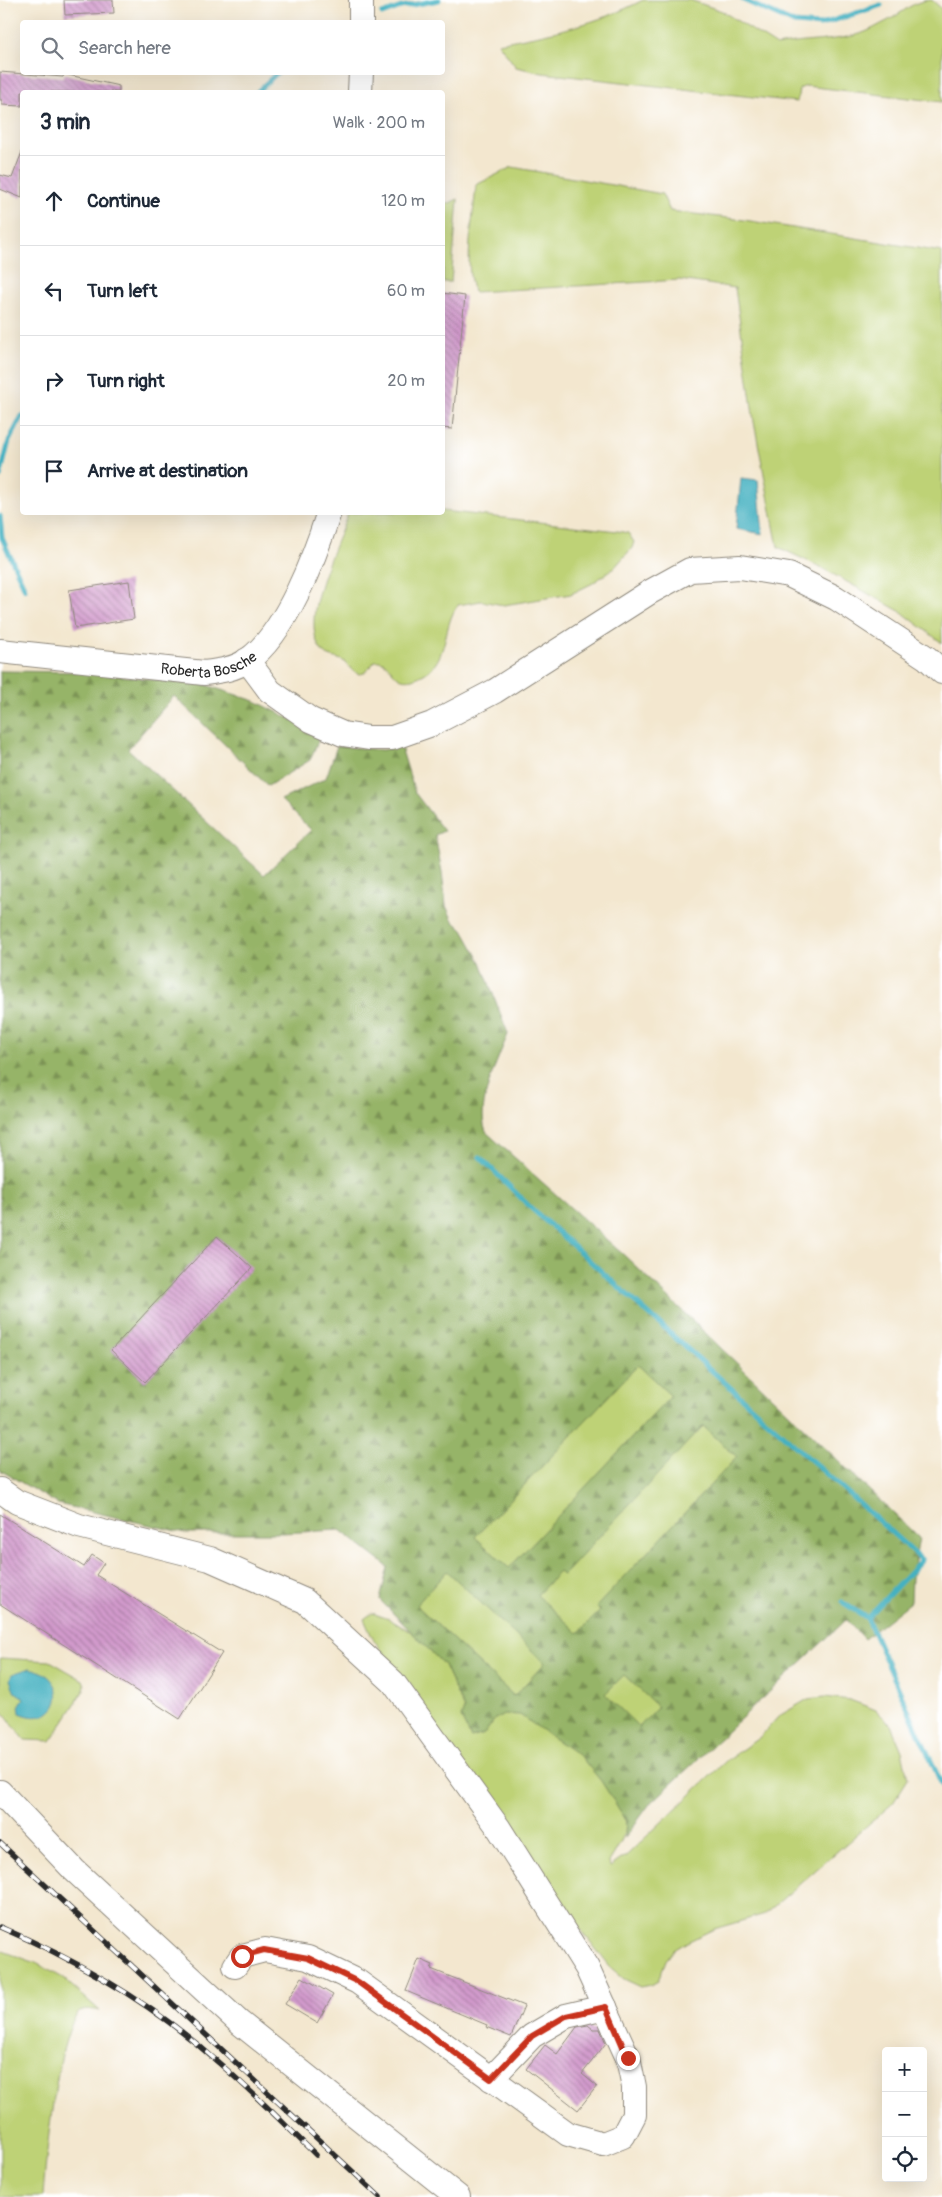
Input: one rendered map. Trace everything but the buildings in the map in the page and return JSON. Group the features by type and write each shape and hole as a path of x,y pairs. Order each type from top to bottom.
{"street":[{"path":"361,0 361,20"},
{"path":"360,75 360,90"},
{"name":"Roberta Bosche","path":"0,651 204,673 226,670 247,660 274,633 305,575 328,515"},
{"path":"247,660 270,691 310,720 343,734 392,738 432,724 495,691 650,592 690,570 740,567 789,575 836,598 927,658 942,672"},
{"path":"0,1490 17,1502 79,1526 210,1559 305,1601 393,1682 498,1828 587,1968 628,2058 634,2087 634,2115 623,2136 603,2144 568,2134 358,1982 308,1958 264,1950 242,1956 235,1966"},
{"path":"0,1792 74,1870 240,2023 458,2197"},
{"path":"491,2079 532,2036 566,2016 606,2007"}],"green space":[{"path":"643,0 690,0 722,11 777,46 860,34 919,2 932,0 942,9 942,102 806,86 799,89 797,102 542,73 516,67 498,43 554,32 591,22"},
{"path":"512,167 662,194 670,211 744,220 942,252 942,643 903,613 820,567 778,547 754,422 735,288 680,280 474,292 469,268 469,254 476,185"},
{"path":"458,199 451,282 445,282 445,205"},
{"path":"445,511 617,531 628,533 634,542 632,548 613,569 593,583 571,594 504,605 481,601 458,605 449,623 442,652 438,660 424,674 405,680 394,674 381,661 375,661 367,670 358,674 345,662 323,652 316,638 314,622 316,603 328,563 347,515 445,515"},
{"path":"0,671 84,672 206,685 255,701 321,734 310,760 268,786 174,696 128,749 264,875 311,830 281,800 326,778 337,746 382,750 401,747 415,793 444,831 435,835 446,906 453,921 463,930 481,962 508,1034 485,1096 483,1121 486,1132 626,1257 919,1538 912,1578 911,1602 864,1639 846,1620 649,1805 625,1838 626,1820 601,1781 581,1757 520,1715 505,1714 495,1719 484,1734 471,1738 461,1718 464,1709 444,1665 380,1600 388,1567 340,1530 281,1533 185,1533 58,1504 0,1470","holes":["217,1236 251,1268 145,1382 111,1350","638,1365 671,1396 509,1568 475,1537","703,1426 737,1457 596,1607 600,1611 578,1633 537,1595 559,1572 563,1575","447,1571 545,1663 514,1696 416,1605","624,1675 658,1707 639,1727 605,1694"]},
{"path":"228,884 870,1550 601,1780 622,1812 626,1828 618,1848 609,1862 610,1867 627,1855 727,1760 760,1737 779,1716 808,1699 825,1697 850,1700 876,1710 891,1725 902,1751 908,1779 893,1803 765,1914 714,1929 674,1950 666,1960 658,1981 651,1985 641,1987 624,1979 609,1966 540,1877 372,1637 364,1619 372,1613 389,1619 415,1634 444,1665 464,1709 484,1734 495,1719 398,1602 398,1565 337,1517 103,1448 0,1143"},
{"path":"0,1658 50,1661 83,1680 84,1690 51,1741 25,1740 0,1708"},
{"path":"0,1950 36,1963 63,1978 100,2011 88,2009 81,2011 73,2022 65,2042 54,2098 43,2197 0,2197"}],"water":[{"path":"741,478 758,480 763,534 736,529"},
{"path":"30,1668 44,1674 53,1682 57,1691 57,1701 53,1709 45,1715 34,1717 20,1713 19,1706 24,1698 15,1692 10,1680 12,1674"}],"waterway":[{"path":"382,14 401,7 439,0"},
{"path":"743,0 794,23 820,25 881,5"},
{"path":"259,90 275,75"},
{"path":"0,477 9,441 20,420"},
{"path":"0,516 2,538 25,589"},
{"path":"480,1157 531,1208 922,1560 867,1618 942,1785"},
{"path":"842,1602 867,1618"}],"railway":[{"path":"0,1843 380,2197"},
{"path":"0,1927 59,1954 115,1986 169,2022 232,2074 316,2155"}],"route":[{"path":"242,1956 264,1950 308,1958 358,1982 491,2079 532,2036 566,2016 606,2007 628,2058"}]}
